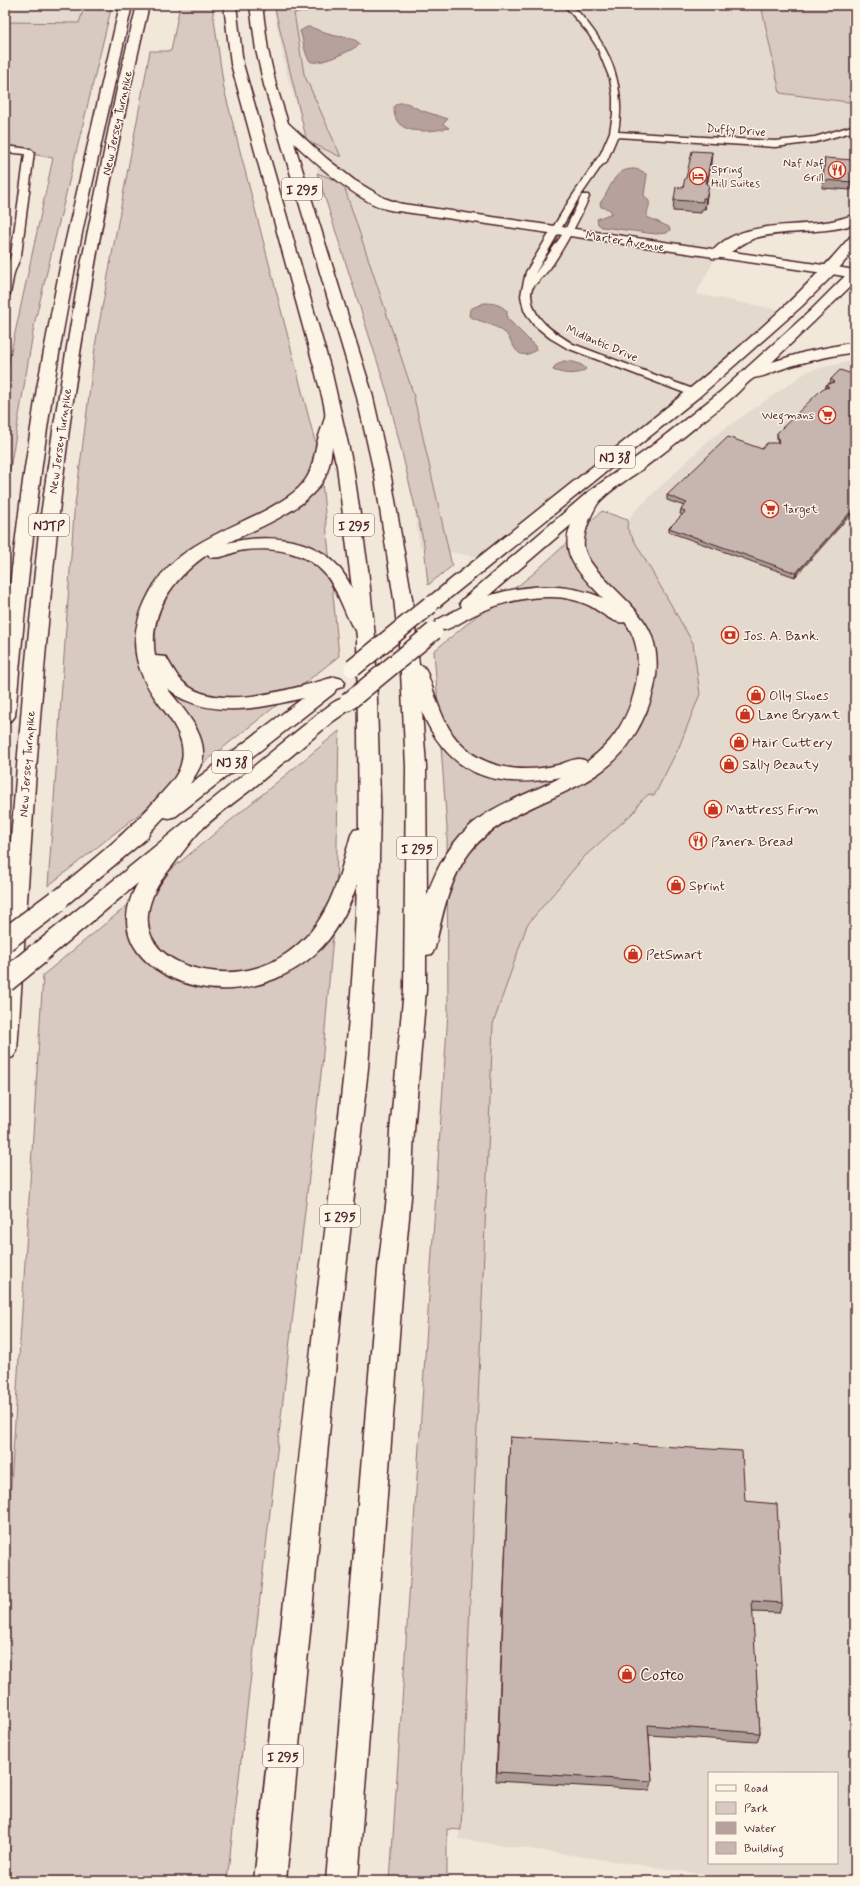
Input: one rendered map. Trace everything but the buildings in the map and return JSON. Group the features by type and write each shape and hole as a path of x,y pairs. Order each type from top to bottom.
{"highway":[{"name":"New Jersey Turnpike","path":"5,716 21,560 52,349 74,240 126,5"},
{"name":"New Jersey Turnpike","path":"5,1051 34,681 49,522 59,446 79,311 125,79 143,5"},
{"name":"I 295","path":"230,5 237,64 334,414 351,506 366,637 370,799 367,921 356,1068 325,1341 303,1575 270,1881"},
{"name":"I 295","path":"256,5 262,50 282,125 358,370 374,434 390,520 409,654 416,805 415,990 402,1131 399,1197 391,1277 342,1881"},
{"path":"282,125 327,166 353,186 376,200 396,207"},
{"path":"717,255 732,242 748,236 827,226 855,219"},
{"name":"NJ 38","path":"5,940 335,683 694,393 796,303 830,270 855,240"},
{"name":"NJ 38","path":"5,981 194,825 439,628 515,565 593,497 655,452 741,382 816,313 855,274"},
{"path":"741,382 781,363 855,347"},
{"path":"130,842 186,778 192,761 192,744 186,728 153,680 147,664 144,646 145,630 156,599 164,584 176,571 194,556 222,538 283,508 299,497 311,485 323,458 325,444 334,414"},
{"path":"415,990 433,909 439,890 447,871 470,837 487,823 571,780 604,760 625,736 642,700 646,680 646,660 641,633 624,608 582,563 575,547 574,539 593,497"},
{"path":"335,683 281,697 241,704 201,700 184,693 172,683 163,671 158,658 156,644 162,613 177,583 189,570 218,551 237,546 256,544 291,546 321,559 332,570 366,637"},
{"path":"409,654 445,738 455,751 471,763 490,771 512,776 536,776 558,773 578,765 595,754 610,740 622,724 635,688 637,671 636,654 633,639 626,625 616,613 600,603 582,596 562,592 521,593 481,604 462,612 439,628"},
{"path":"194,825 146,890 139,906 136,922 140,937 148,952 157,960 180,973 201,979 216,981 248,979 272,972 294,960 326,927 338,908 347,888 370,799"}],"main road":[{"name":"Marter Avenue","path":"396,207 855,274"}],"street":[{"name":"Midlantic Drive","path":"527,290 547,266 562,231 614,134 616,98 611,69 592,33 568,5"},
{"name":"Duffy Drive","path":"614,134 768,144 804,141 855,128"},
{"path":"5,149 30,152 16,255 9,273 5,294"},
{"name":"Midlantic Drive","path":"604,154 598,176 583,201 531,272 526,296 529,310 536,322 553,336 570,346 694,393"}],"shaded area":[{"path":"5,5 85,5 80,23 5,22"},
{"path":"273,5 761,5 780,93 855,103 855,219 759,234 717,255 696,294 786,311 489,559 420,547 409,475 387,373 335,224 286,72"},
{"path":"855,360 855,1881 751,1881 459,1839 493,1024 527,925 584,857 635,811 640,802 649,794 655,796 641,553 627,528 631,515 710,439 808,371"}],"green space":[{"path":"85,5 112,5 35,321 5,499 5,379 53,158 5,149 5,22 79,23"},
{"path":"180,5 212,5 224,89 320,461 339,656 48,886 74,513 96,340 150,51 171,51"},
{"path":"274,5 310,5 306,12 294,13 304,74 341,157 314,144 308,146"},
{"path":"761,5 855,5 855,103 780,93"},
{"path":"317,173 343,183 413,393 452,566 428,585 424,544 388,395"},
{"path":"602,511 628,520 627,528 693,643 700,694 679,747 654,796 649,794 640,802 635,811 584,857 527,925 493,1024 461,1830 447,1829 447,1881 390,1881 448,1012 447,828 434,651 496,600 534,573"},
{"path":"339,731 336,900 322,1065 227,1881 5,1881 5,1581 43,975"}],"water":[{"path":"307,27 332,35 350,38 360,44 327,60 320,62 310,61 307,56 300,31"},
{"path":"399,103 407,103 420,110 448,119 443,124 449,128 422,131 405,128 399,123 395,116 394,106"},
{"path":"635,169 642,171 647,175 644,195 649,201 647,217 669,227 670,230 667,233 656,234 602,227 598,224 597,219 612,213 609,209 601,207 600,203 613,180 622,172"},
{"path":"484,303 496,304 507,311 507,318 535,346 536,350 529,354 519,353 504,332 496,327 469,316 470,309"},
{"path":"563,361 569,361 582,365 586,369 579,373 570,374 553,370 555,366"}],"place":[{"name":"Naf Naf Grill","path":"837,170"},
{"name":"Spring Hill Suites","path":"698,176"},
{"name":"Wegmans","path":"827,415"},
{"name":"Target","path":"770,509"},
{"name":"Jos. A. Bank.","path":"730,635"},
{"name":"Olly Shoes","path":"756,695"},
{"name":"Lane Bryant","path":"745,714"},
{"name":"Hair Cuttery","path":"739,742"},
{"name":"Sally Beauty","path":"729,764"},
{"name":"Mattress Firm","path":"713,809"},
{"name":"Panera Bread","path":"698,841"},
{"name":"Sprint","path":"676,885"},
{"name":"PetSmart","path":"633,954"},
{"name":"Costco","path":"627,1674"}]}
